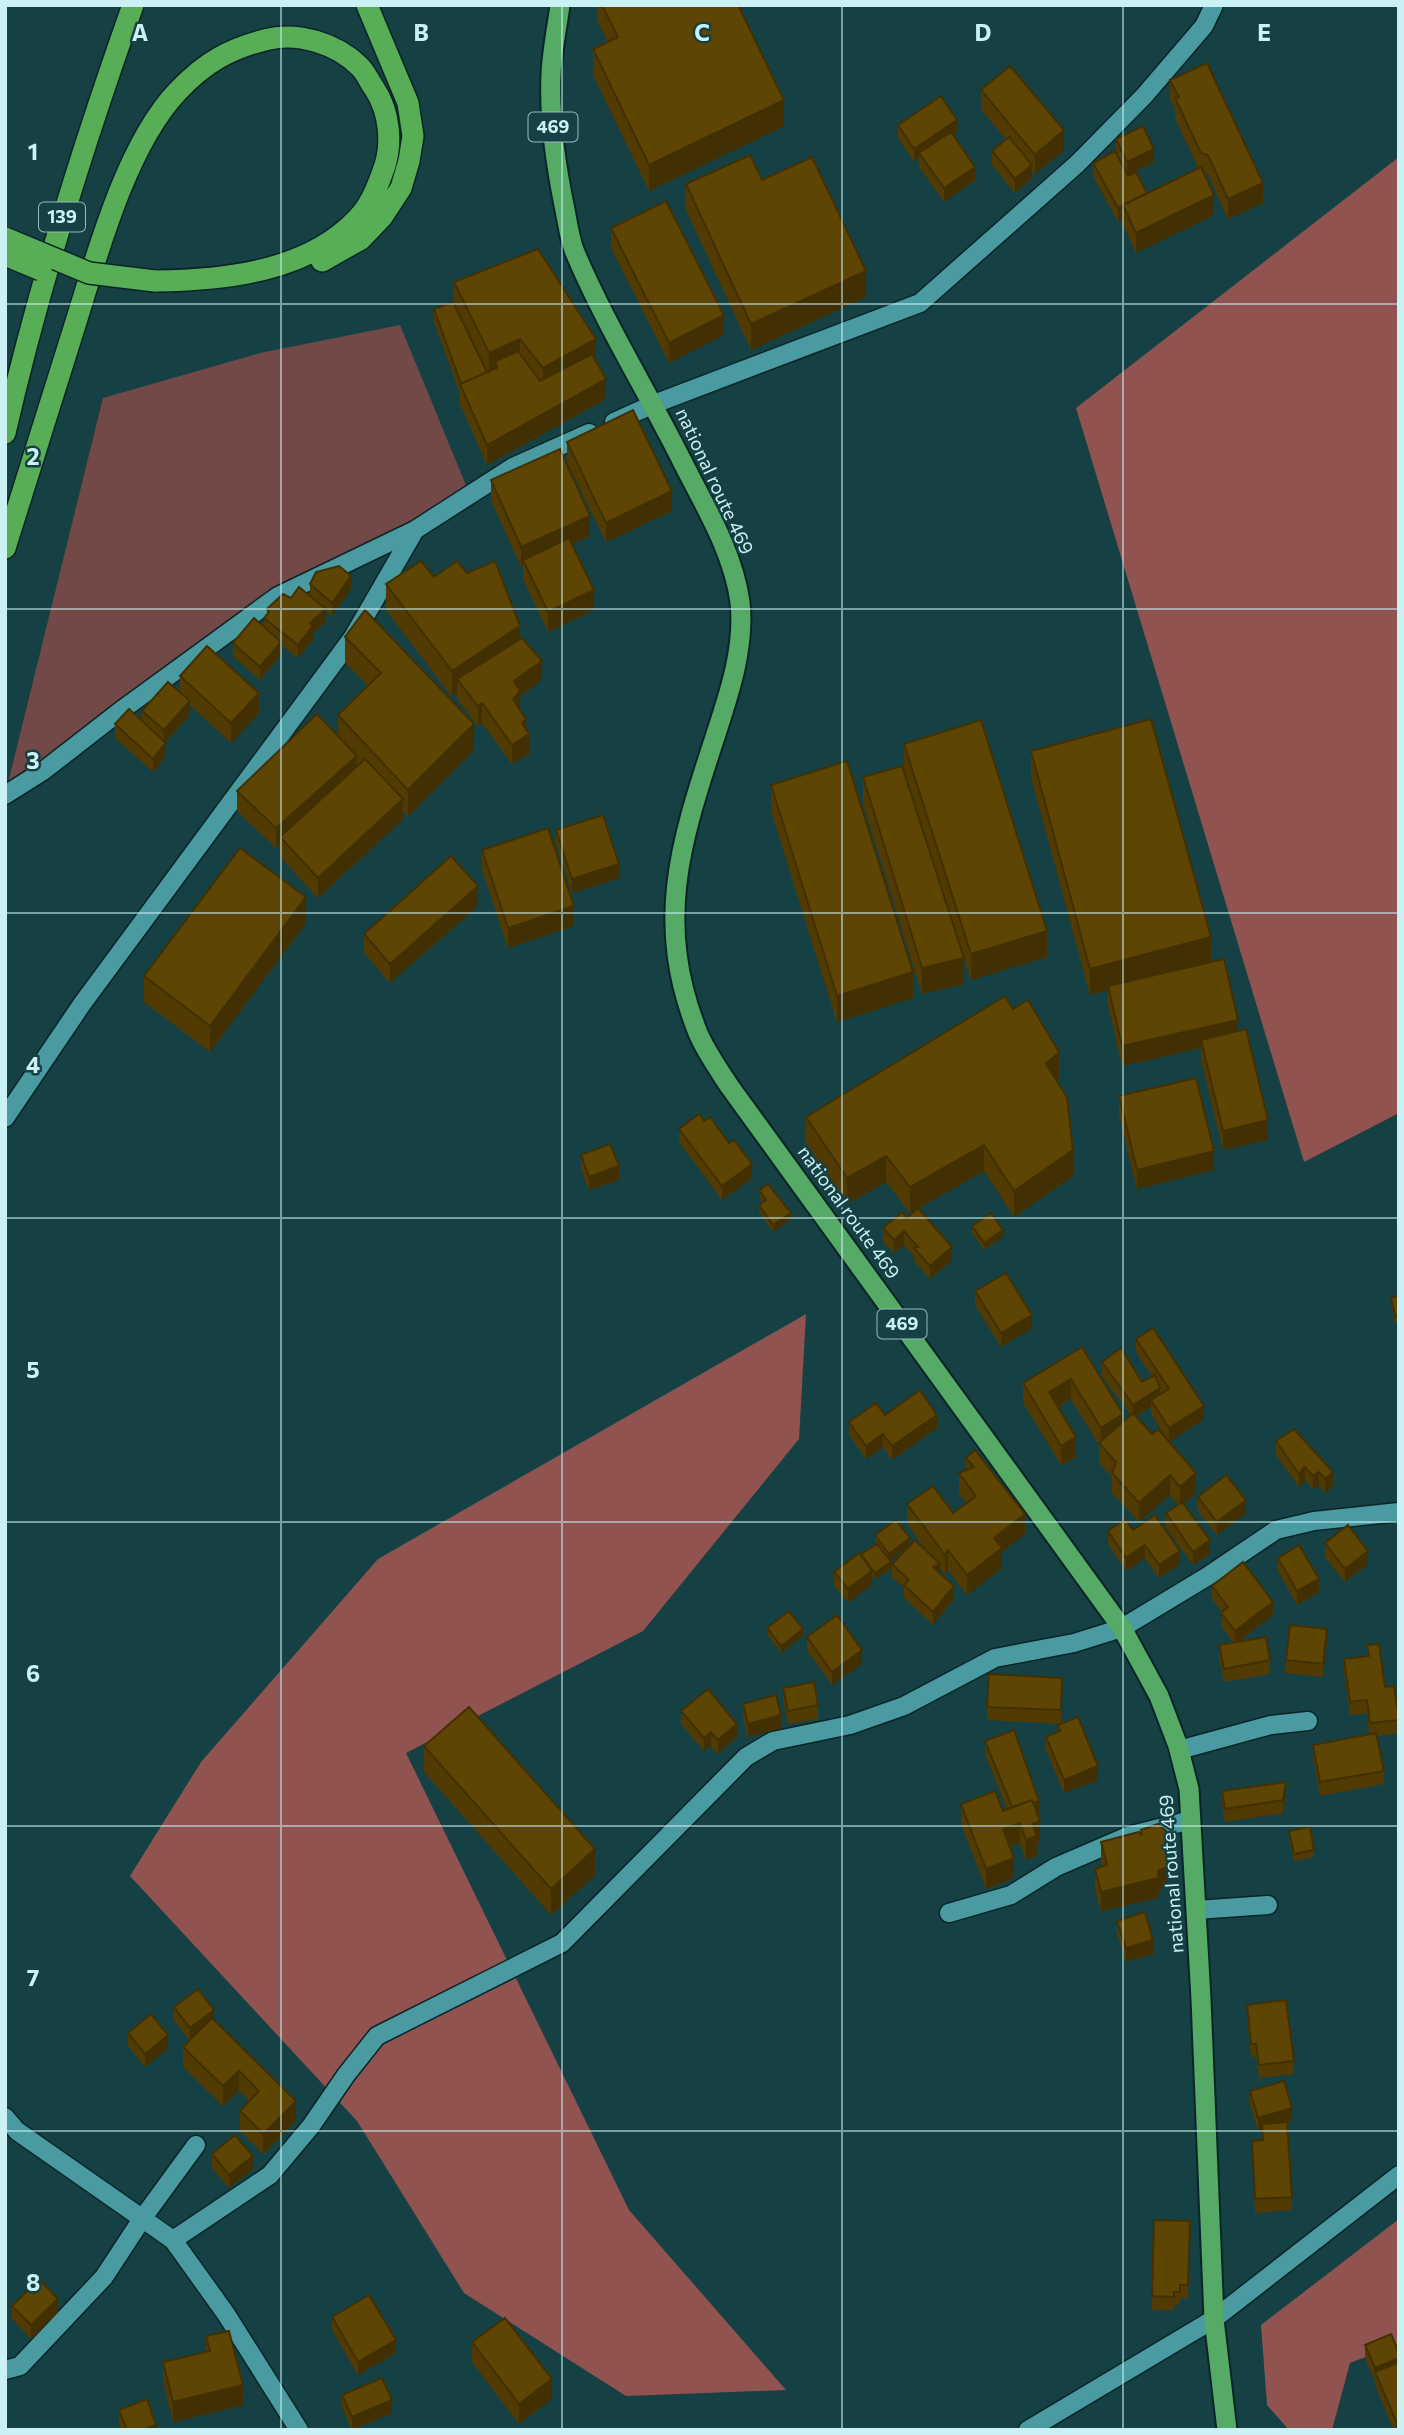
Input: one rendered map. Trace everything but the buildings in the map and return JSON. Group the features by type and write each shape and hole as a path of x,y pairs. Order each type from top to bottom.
{"highway":[{"name":"139","path":"5,433 23,354 57,234 94,114 134,5"},
{"path":"5,238 89,273 153,288 203,294 274,280 324,261 361,239 382,217 401,188 409,161 412,136 408,103 368,5"},
{"name":"national route 469","path":"560,5 551,73 553,152 573,247 612,331 654,404 720,537 732,569 740,603 740,645 728,697 696,795 675,882 673,911 676,960 683,989 699,1035 730,1087 1122,1628 1159,1696 1179,1750 1189,1789 1214,2319 1227,2430"},
{"path":"5,255 88,288 153,288 253,272 302,257 332,241 359,218 376,190 389,155 388,124 379,94 359,66 323,42 280,36 240,46 205,65 175,94 145,136 118,198 95,261 5,548"}],"street":[{"path":"5,795 43,771 278,596 415,530 513,467 654,404 920,303 1077,164 1144,96 1204,26 1214,5"},
{"path":"5,1118 82,1004 353,638 415,530"},
{"path":"173,2240 270,2175 311,2126 377,2036 562,1943 746,1757 773,1741 850,1725 904,1706 995,1658 1074,1643 1122,1628 1209,1576 1276,1530 1314,1521 1399,1512"},
{"path":"1179,1750 1271,1726 1308,1721"},
{"path":"949,1913 1011,1895 1056,1867 1128,1836 1191,1820"},
{"path":"1196,1910 1268,1905"},
{"path":"5,2117 11,2137 173,2240 226,2314 299,2430"},
{"path":"5,2370 20,2366 104,2277 196,2145"},
{"path":"1028,2430 1214,2319 1399,2175"}],"shaded area":[{"path":"1399,157 1399,1113 1304,1162 1076,408"},
{"path":"400,325 470,495 415,530 277,585 43,771 5,795 103,398 260,353"},
{"path":"806,1314 799,1439 643,1631 406,1753 629,2210 786,2390 626,2396 464,2293 357,2121 130,1876 201,1762 378,1559"},
{"path":"1399,2219 1399,2344 1350,2363 1332,2430 1289,2430 1267,2405 1261,2325"}]}
